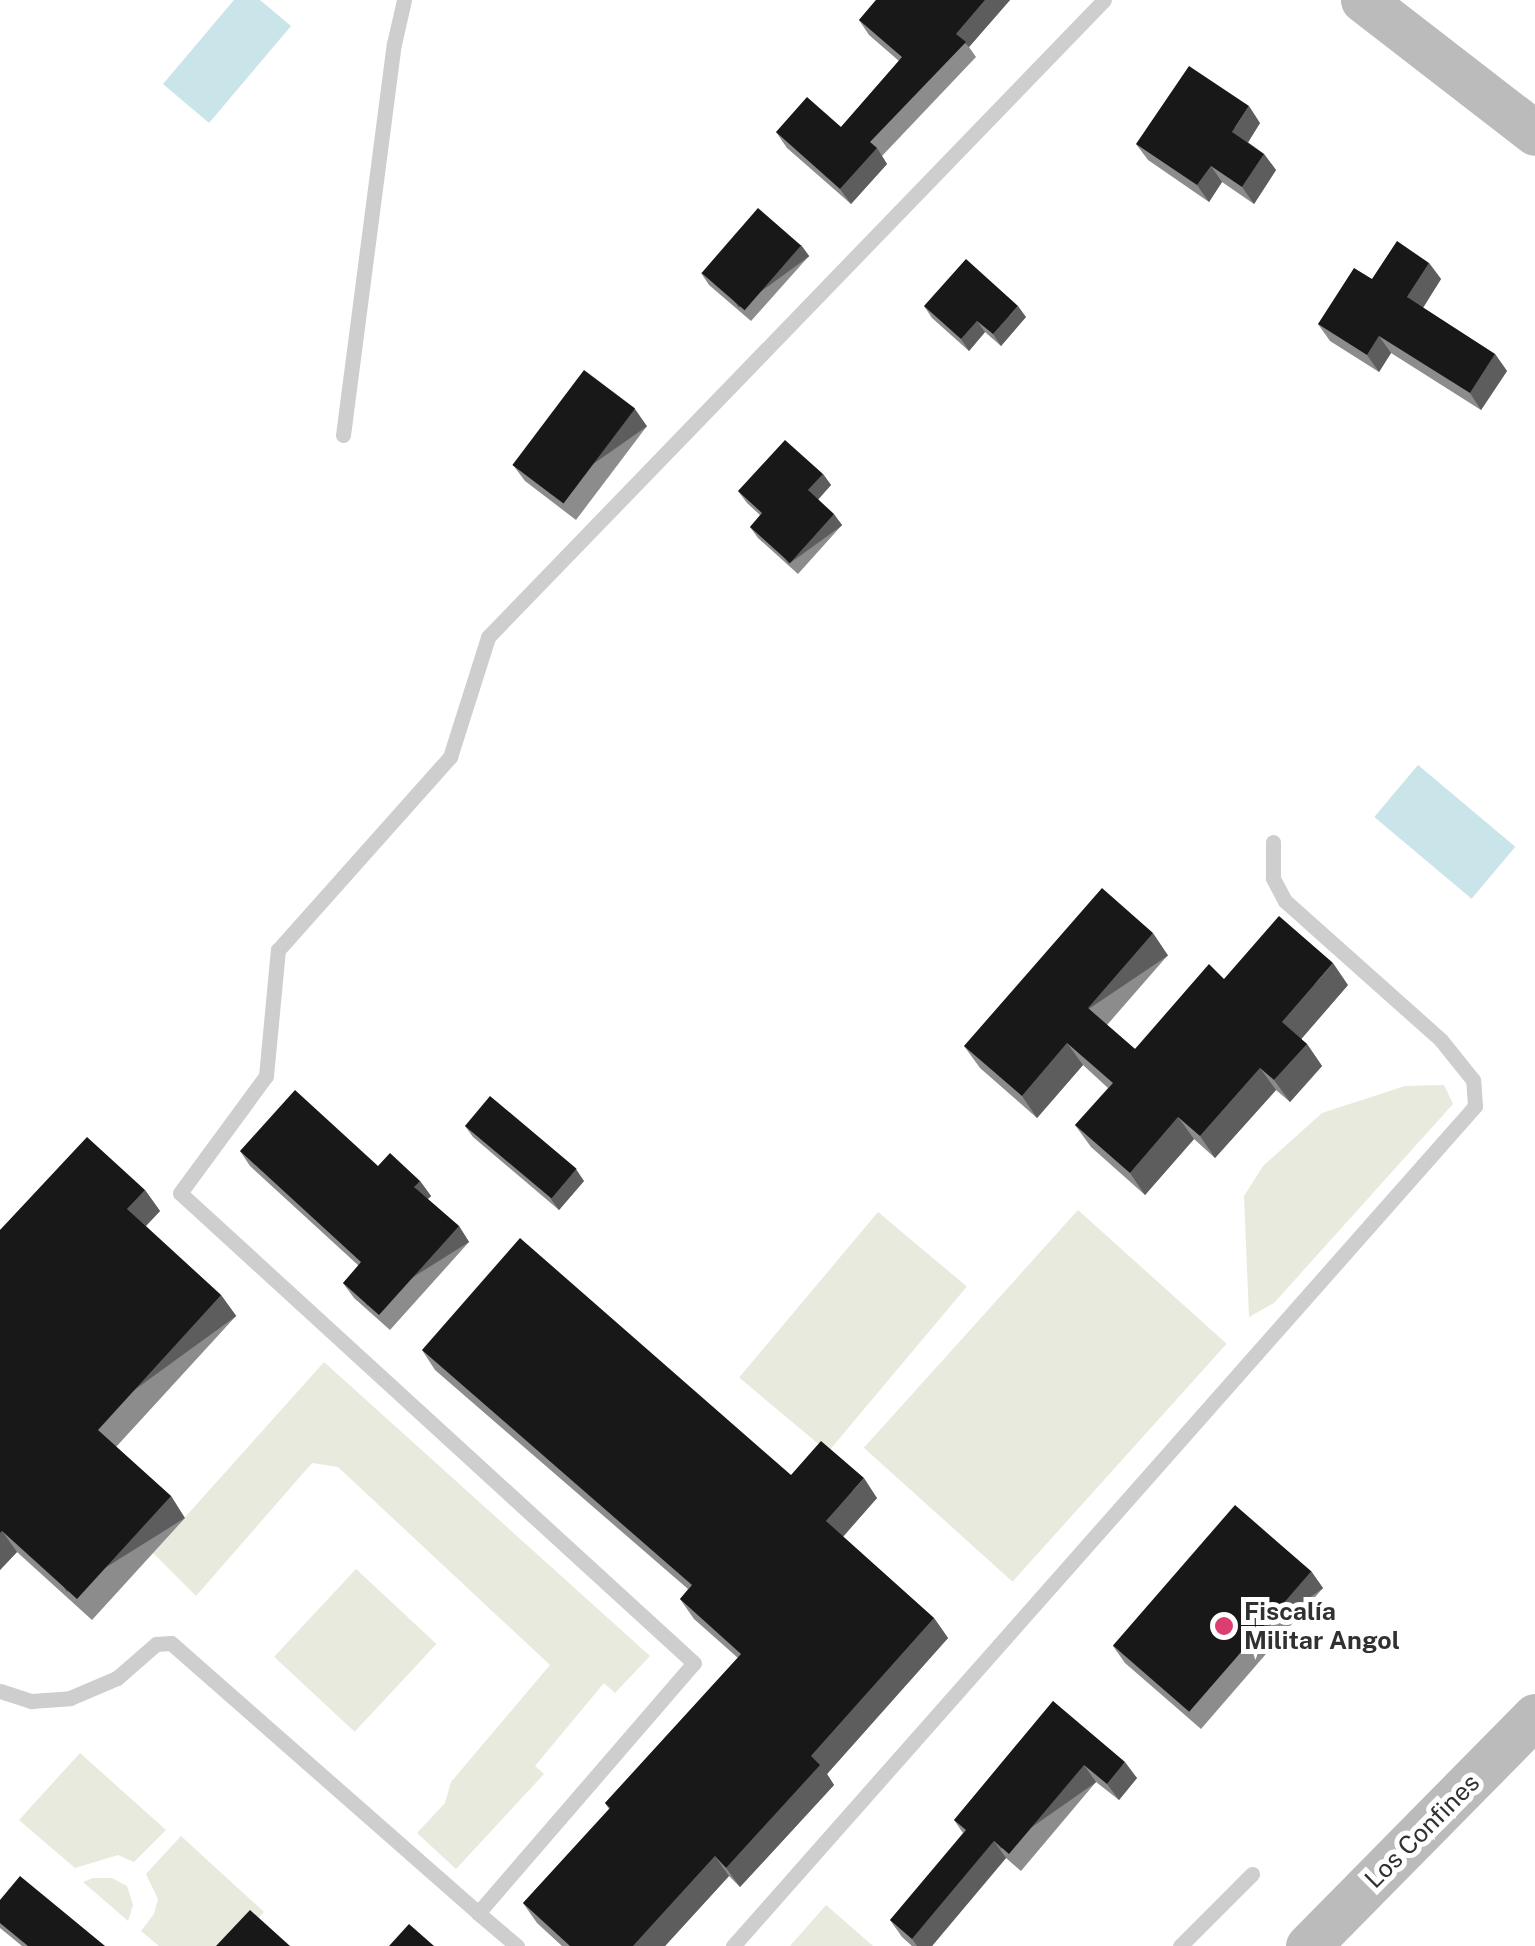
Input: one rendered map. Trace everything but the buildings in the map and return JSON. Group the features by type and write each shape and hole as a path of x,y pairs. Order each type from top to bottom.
{"main road":[{"path":"1363,0 1535,133"},
{"name":"Los Confines","path":"1308,1946 1535,1716"}],"lane":[{"path":"343,435 404,0"},
{"path":"478,1913 694,1663 180,1193 266,1076 278,950 450,757 488,637 1104,0"},
{"path":"733,1946 1475,1106 1473,1080 1441,1040 1285,900 1274,878 1272,842"},
{"path":"0,1691 31,1700 70,1698 117,1678 156,1644 172,1643 517,1946"},
{"path":"1180,1946 1252,1874"}],"shaded area":[{"path":"1444,1085 1453,1104 1274,1303 1249,1317 1244,1196 1263,1166 1322,1113 1405,1086"},
{"path":"1078,1210 1227,1344 1013,1582 864,1448"},
{"path":"878,1212 967,1287 828,1452 739,1377"},
{"path":"324,1362 650,1656 615,1693 604,1683 535,1766 544,1774 456,1869 417,1833 445,1803 451,1782 550,1665 338,1467 312,1463 196,1596 153,1553"},
{"path":"356,1569 436,1644 355,1732 274,1657"},
{"path":"80,1753 166,1830 134,1862 118,1855 75,1868 19,1820"},
{"path":"181,1836 264,1912 234,1946 159,1946 141,1931 154,1914 158,1899 146,1874"},
{"path":"112,1878 127,1886 133,1905 128,1921 83,1882"},
{"path":"826,1905 873,1946 790,1946"}],"water":[{"path":"234,0 260,0 291,26 209,123 163,84"},
{"path":"1418,765 1515,847 1472,899 1374,817"}],"place":[{"name":"Fiscalía Militar Angol","path":"1224,1626"}]}
